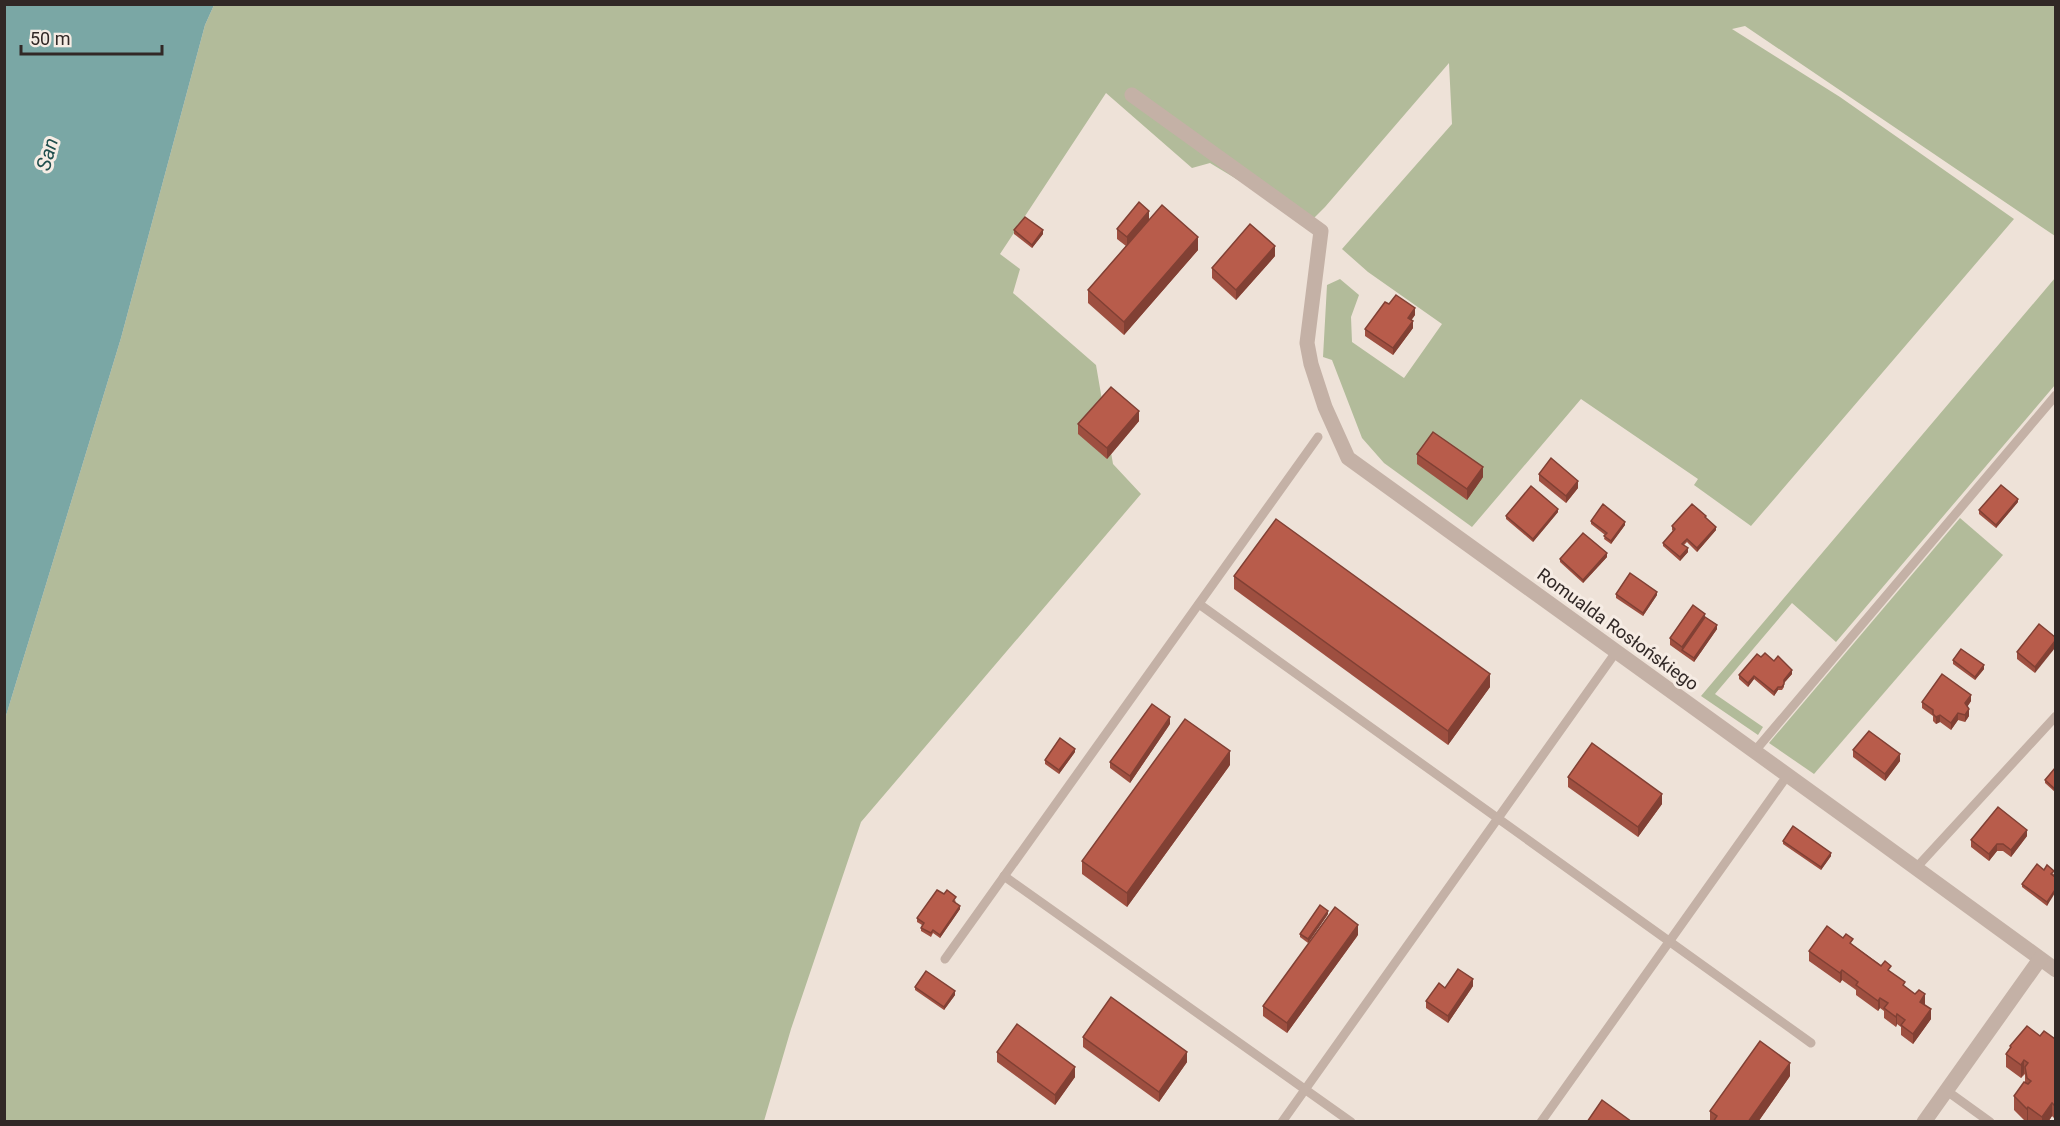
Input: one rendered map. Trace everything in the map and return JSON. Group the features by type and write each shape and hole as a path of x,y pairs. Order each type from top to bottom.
{"street":[{"name":"Romualda Rosłońskiego","path":"1132,95 1321,231 1307,343 1311,364 1325,407 1348,458 2055,970"},
{"path":"1924,1122 2040,959"}],"lane":[{"path":"1754,752 2055,394"},
{"path":"945,959 1318,437"},
{"path":"1199,604 1811,1043"},
{"path":"1282,1122 1616,652"},
{"path":"1916,868 2055,716"},
{"path":"1541,1122 1787,776"},
{"path":"1004,876 1351,1122"},
{"path":"1947,1091 1990,1122"}],"green space":[{"path":"214,5 2055,5 2055,236 1745,26 1732,29 1840,97 2014,219 1751,526 1694,485 1698,479 1581,399 1472,527 1384,463 1362,438 1332,360 1323,357 1327,285 1340,279 1359,295 1351,317 1352,342 1404,378 1442,324 1368,272 1342,249 1452,124 1449,63 1309,223 1210,163 1192,168 1106,93 1000,254 1020,269 1013,293 1096,365 1113,464 1141,494 861,822 791,1029 764,1121 5,1122 5,719 121,338 205,25"},
{"path":"2055,278 2055,385 1836,642 1792,603 1715,694 1763,727 1758,735 1701,696"},
{"path":"1960,518 2003,555 1814,774 1769,743"}],"water":[{"name":"San","path":"5,4 214,5 205,25 121,338 5,719"}],"building":[{"path":"1139,202 1149,211 1127,237 1117,229"},
{"path":"1162,205 1198,237 1124,322 1088,290"},
{"path":"1025,217 1043,230 1032,245 1014,230"},
{"path":"1250,224 1275,246 1236,290 1212,268"},
{"path":"1396,295 1415,308 1408,318 1413,321 1393,348 1365,329 1385,302 1389,304"},
{"path":"1111,387 1139,411 1107,448 1078,424"},
{"path":"1433,432 1483,467 1467,489 1417,454"},
{"path":"1551,458 1578,481 1566,496 1539,474"},
{"path":"2001,485 2018,499 1996,525 1979,510"},
{"path":"1531,486 1558,509 1533,539 1506,516"},
{"path":"1603,504 1625,522 1611,541 1604,536 1607,533 1591,521"},
{"path":"1692,504 1716,527 1697,548 1687,539 1682,544 1688,548 1680,557 1663,543 1675,529 1672,526"},
{"path":"1276,519 1490,674 1448,731 1234,576"},
{"path":"1583,533 1607,553 1583,580 1560,559"},
{"path":"1630,573 1657,592 1643,613 1616,594"},
{"path":"1693,605 1705,614 1682,647 1670,638"},
{"path":"1705,617 1717,625 1694,658 1682,650"},
{"path":"2039,624 2055,637 2055,641 2035,667 2017,652"},
{"path":"1961,649 1984,665 1975,677 1953,660"},
{"path":"1765,653 1774,661 1778,656 1792,670 1784,680 1782,687 1778,687 1774,692 1754,676 1748,683 1739,675 1757,654 1761,657"},
{"path":"1942,674 1971,695 1965,703 1969,709 1965,715 1958,713 1951,723 1940,715 1936,717 1933,710 1922,702"},
{"path":"1152,704 1170,717 1130,776 1110,762"},
{"path":"1185,719 1230,751 1127,893 1082,861"},
{"path":"1869,731 1900,754 1885,774 1853,750"},
{"path":"1060,738 1075,749 1059,770 1045,760"},
{"path":"1592,743 1662,794 1638,827 1568,777"},
{"path":"2055,768 2055,789 2045,780"},
{"path":"1998,807 2027,830 2011,850 2003,844 1997,844 1989,854 1971,840"},
{"path":"1793,826 1831,853 1821,867 1783,841"},
{"path":"2037,864 2044,870 2047,865 2054,871 2051,874 2055,877 2055,890 2047,902 2022,884"},
{"path":"937,890 944,894 947,890 956,897 953,901 960,906 940,935 933,930 931,933 921,928 924,923 917,918"},
{"path":"1320,905 1328,911 1308,939 1300,934"},
{"path":"1335,907 1358,925 1287,1023 1263,1006"},
{"path":"1827,926 1843,938 1846,934 1853,939 1850,943 1881,966 1885,961 1891,966 1888,970 1905,982 1903,985 1915,994 1919,990 1925,994 1920,1002 1931,1009 1913,1034 1901,1025 1905,1020 1897,1014 1896,1017 1884,1008 1888,1003 1880,998 1878,1001 1856,985 1858,982 1842,970 1840,973 1809,951"},
{"path":"1458,969 1473,979 1448,1016 1426,1001 1439,983 1445,988"},
{"path":"926,971 955,991 944,1007 915,987"},
{"path":"1111,997 1187,1052 1159,1092 1083,1037"},
{"path":"1017,1024 1075,1067 1055,1095 997,1052"},
{"path":"2027,1026 2040,1036 2044,1031 2055,1039 2055,1106 2052,1103 2042,1117 2028,1107 2027,1109 2014,1096 2024,1082 2028,1084 2031,1081 2027,1078 2025,1067 2028,1063 2024,1060 2021,1065 2006,1054"},
{"path":"1760,1041 1790,1063 1748,1122 1713,1122 1717,1116 1710,1111"},
{"path":"1602,1100 1632,1122 1587,1122"}]}
